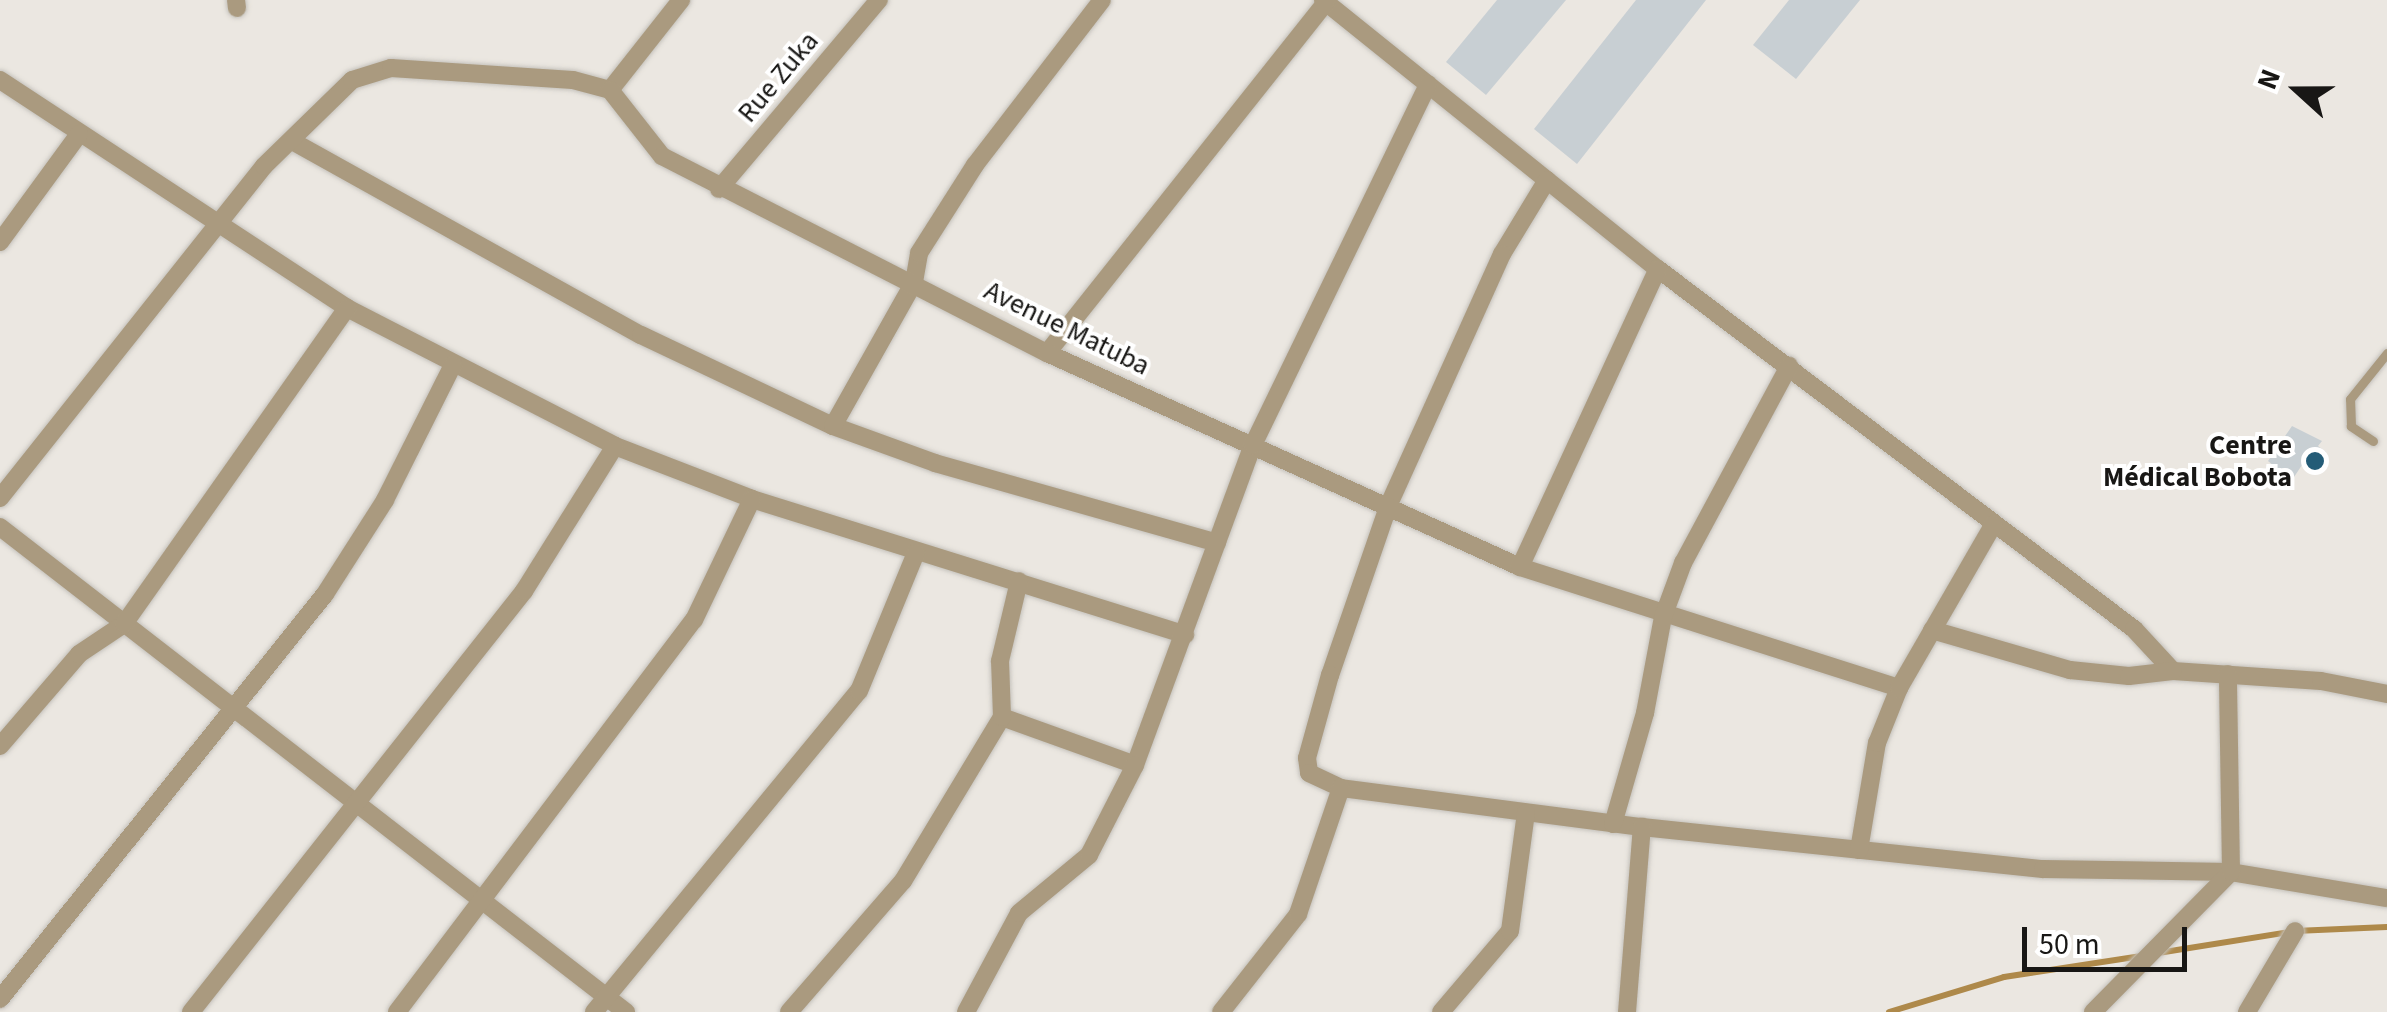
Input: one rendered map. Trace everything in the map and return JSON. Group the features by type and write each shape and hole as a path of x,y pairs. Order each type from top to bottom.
{"street":[{"path":"0,498 264,166 352,80 391,68 573,80 610,90 680,0"},
{"name":"Rue Zuka","path":"719,189 879,0"},
{"path":"833,426 914,282 919,253 975,166 1102,0"},
{"path":"1047,353 1324,1 1658,269 2134,629 2172,671"},
{"path":"0,80 214,226 347,308 615,446 752,499 1185,635"},
{"path":"966,1012 1019,913 1089,855 1136,765 1253,445 1428,84"},
{"name":"Avenue Matuba","path":"610,90 662,156 719,189 914,282 1047,353 1520,567 1662,617 1899,688"},
{"path":"0,242 79,134"},
{"path":"292,141 624,326 833,426 935,463 1217,543"},
{"path":"1548,180 1502,254 1388,507 1307,758 1309,774 1341,788 1613,824 2043,869 2231,872 2387,898"},
{"path":"1520,567 1658,269"},
{"path":"0,746 78,654 124,624 347,308"},
{"path":"0,998 236,712 385,500 453,365"},
{"path":"1613,824 1645,713 1662,617 1683,564 1789,366"},
{"path":"191,1012 524,591 615,446"},
{"path":"396,1012 484,904 694,620 752,499"},
{"path":"1859,850 1877,743 1899,688 1993,525"},
{"path":"0,526 626,1012"},
{"path":"594,1012 858,691 916,552"},
{"path":"789,1012 903,881 1002,718 1000,661 1020,582"},
{"path":"1932,630 2070,670 2129,676 2172,671 2321,681 2387,694"},
{"path":"2093,1012 2231,872 2228,674"},
{"path":"1002,718 1136,765"},
{"path":"1221,1012 1298,914 1341,788"},
{"path":"1441,1012 1510,932 1526,813"},
{"path":"1627,1012 1642,827"},
{"path":"2247,1012 2295,932"}],"lane":[{"path":"2373,441 2351,426 2350,398 2387,353"}],"building":[{"path":"1497,0 1566,0 1486,95 1446,62"},
{"path":"1636,0 1706,0 1577,164 1534,129"},
{"path":"1789,0 1860,0 1796,79 1753,45"},
{"path":"2292,426 2322,441 2318,446 2326,452 2314,469 2304,462 2288,486 2269,473 2274,466 2268,461"}],"waterway":[{"path":"2158,953 2295,931 2387,927"},
{"path":"1889,1012 2004,977 2141,956"}],"place":[{"name":"Centre Médical Bobota","path":"2315,461"}]}
